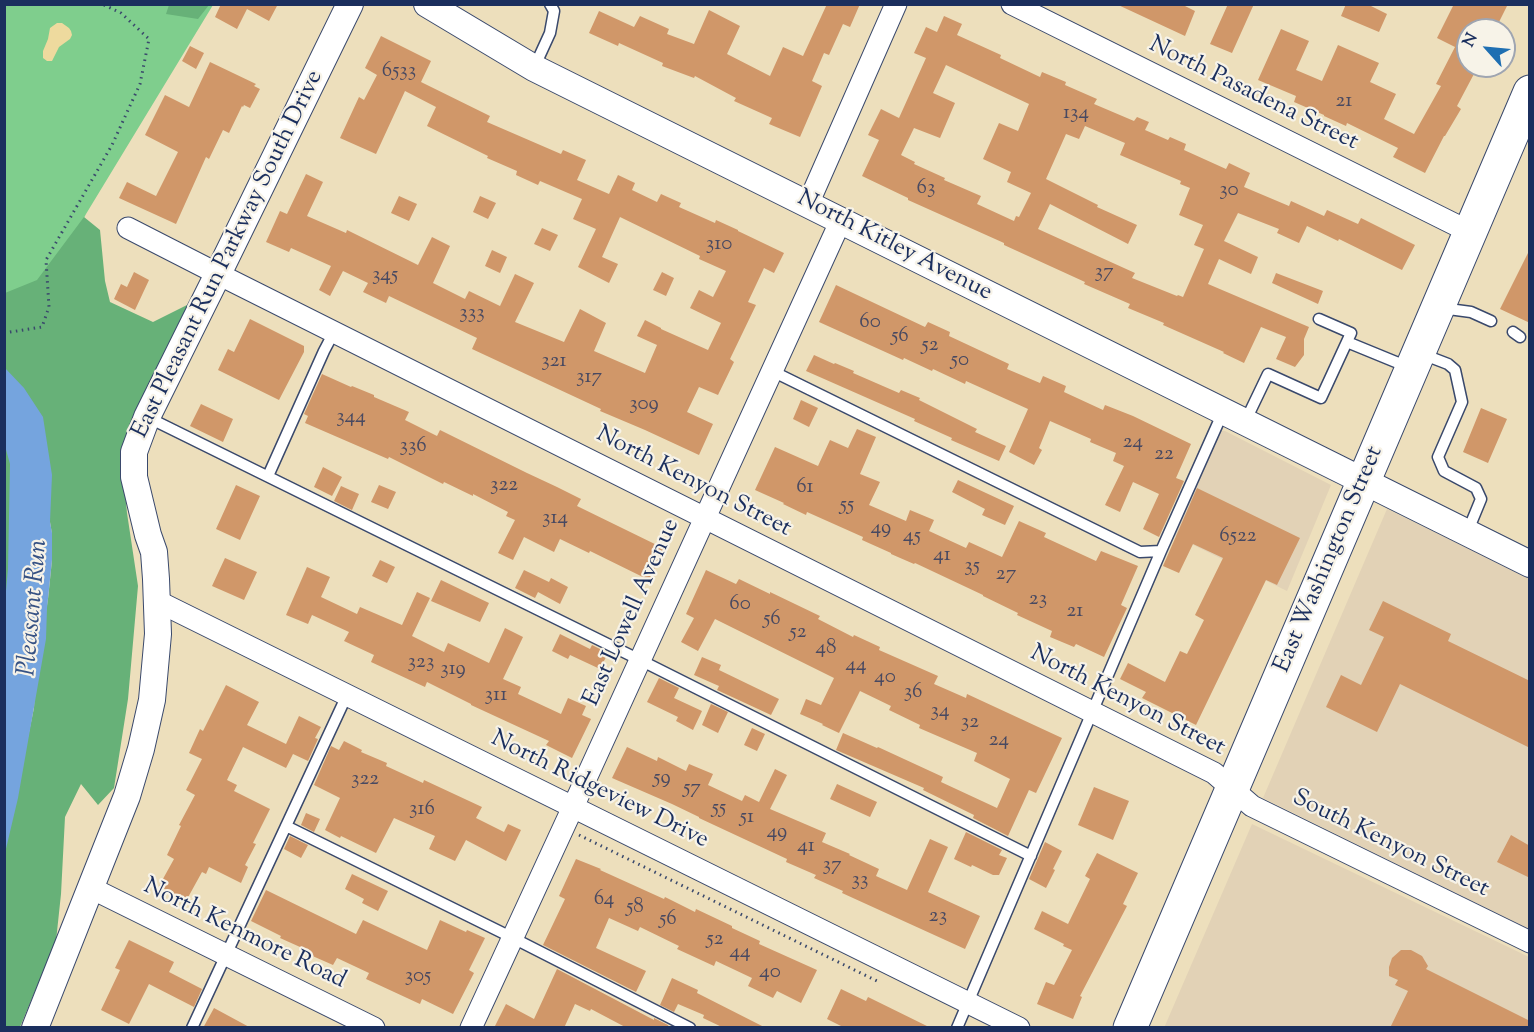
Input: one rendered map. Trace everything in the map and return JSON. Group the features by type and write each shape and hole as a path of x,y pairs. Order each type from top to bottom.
{"main road":[{"name":"East Washington Street","path":"1130,1028 1529,95"}],"street":[{"name":"East Pleasant Run Parkway South Drive","path":"35,1028 127,796 152,700 158,634 154,552 134,477 134,452 147,417 350,4"},
{"name":"North Kitley Avenue","path":"428,4 534,68 1530,564"},
{"path":"808,204 896,4"},
{"name":"North Pasadena Street","path":"1012,4 1470,232"},
{"name":"East Lowell Avenue","path":"471,1028 841,220"},
{"name":"North Kenyon Street","path":"128,228 1214,773 1231,788"},
{"name":"North Ridgeview Drive","path":"157,601 1018,1028"},
{"name":"South Kenyon Street","path":"1231,788 1252,806 1530,942"},
{"name":"North Kenmore Road","path":"92,888 374,1028"}],"lane":[{"path":"534,68 550,33 554,10 550,4"},
{"path":"1437,308 1471,312 1491,321"},
{"path":"957,1028 1161,551 1234,417 1268,374 1321,398 1351,333 1319,319"},
{"path":"268,476 334,332"},
{"path":"1347,342 1415,361 1448,364 1455,370 1462,402 1438,457 1444,471 1476,488 1481,499 1467,533"},
{"path":"772,371 1140,552 1161,551"},
{"path":"147,417 1031,856"},
{"path":"192,1028 347,695"},
{"path":"286,826 690,1028"}],"path":[{"path":"4,333 42,327 49,307 46,260 112,146 140,84 149,39 121,13 102,4"},
{"path":"572,831 884,985"}],"shaded area":[{"path":"1215,430 1225,431 1331,485 1287,591 1169,533"},
{"path":"1387,509 1529,578 1529,929 1263,798"},
{"path":"1252,824 1529,957 1529,1027 1164,1028"}],"green space":[{"path":"169,4 209,5 198,19 166,14"},
{"path":"5,5 213,5 86,214 5,373"},
{"path":"84,217 100,230 105,281 110,302 153,322 189,304 121,451 138,586 128,699 114,788 98,805 81,784 65,817 56,941 20,1027 5,1028 5,826 34,708 35,686 48,599 52,534 48,510 5,376 5,293 37,280"},
{"path":"5,425 17,486 5,696"}],"sand":[{"path":"57,23 62,23 69,28 72,35 59,47 52,61 47,61 43,58 43,51 50,28"}],"water":[{"name":"Pleasant Run","path":"5,368 24,388 43,417 52,475 50,522 52,560 46,639 18,798 5,853 4,613 8,569 10,464 5,446"}],"building":[{"path":"221,4 278,4 269,21 247,9 237,29 215,17"},
{"path":"827,4 860,4 850,27 843,24 829,55 824,53 812,81 822,86 800,137 769,124 772,118 734,101 736,98 695,76 694,78 662,66 663,63 619,43 618,46 589,33 599,11 634,27 640,16 669,29 667,34 694,44 709,10 740,26 727,54 770,76 783,47 803,56"},
{"path":"1116,4 1181,4 1195,11 1185,36"},
{"path":"1228,4 1254,4 1232,53 1210,44"},
{"path":"1346,4 1367,4 1387,14 1379,32 1341,16"},
{"path":"1454,4 1508,4 1501,18 1456,18 1456,78 1472,78 1457,106 1461,109 1425,173 1393,157 1398,148 1347,123 1346,126 1294,102 1296,96 1258,80 1281,29 1309,41 1296,70 1322,81 1338,45 1379,63 1370,82 1396,94 1384,119 1414,134 1441,86 1436,84 1455,47 1437,38"},
{"path":"944,16 962,24 957,35 1001,55 1000,58 1040,77 1042,72 1066,82 1065,85 1097,99 1094,104 1134,121 1137,117 1149,122 1145,130 1168,140 1170,137 1186,144 1184,150 1226,169 1229,163 1250,173 1244,187 1289,206 1291,201 1324,216 1327,210 1358,224 1361,218 1415,245 1402,270 1307,226 1299,243 1277,233 1279,229 1238,213 1224,241 1258,257 1251,274 1219,259 1208,284 1309,327 1304,339 1304,355 1295,367 1276,359 1286,337 1261,327 1244,363 1163,325 1164,323 1128,308 1130,304 908,200 862,176 879,140 868,135 881,109 899,118 926,58 914,53 926,27 937,32","holes":["946,65 1029,104 1018,131 999,123 983,159 1011,172 1007,182 1031,193 1019,217 1016,216 1014,221 977,204 981,196 944,180 945,178 914,164 915,162 901,155 914,128 940,138 955,103 933,93","1085,126 1125,143 1120,155 1181,181 1180,184 1190,188 1179,215 1203,225 1194,245 1204,249 1183,297 1132,278 1135,273 1038,229 1050,204 1128,244 1137,225 1097,207 1098,205 1046,179 1066,134 1079,139"]},
{"path":"381,36 431,61 421,82 490,116 487,122 561,154 563,150 586,160 577,180 609,194 618,175 635,183 632,190 657,202 661,194 681,203 679,207 715,223 716,220 784,253 774,273 764,268 748,302 756,305 730,359 734,362 718,395 699,387 687,412 713,424 699,455 600,411 601,409 472,349 477,338 389,296 386,303 363,292 368,283 343,271 330,296 319,290 331,266 291,248 289,252 266,242 280,211 287,214 306,174 323,182 307,216 346,233 347,230 418,265 432,237 450,246 433,283 465,299 469,291 500,306 515,274 534,283 515,322 564,342 580,309 606,323 594,351 645,373 657,345 637,336 645,320 708,350 721,323 690,308 699,290 713,297 726,271 699,259 700,256 620,217 602,257 618,264 609,283 578,267 596,229 573,219 582,199 540,181 538,185 516,175 517,171 427,126 436,107 405,91 376,154 340,138 359,97 364,100 377,75 365,68"},
{"path":"190,46 204,53 196,69 182,61"},
{"path":"210,62 256,84 254,86 260,89 250,108 242,106 229,133 223,130 209,159 206,157 176,224 119,198 127,182 156,196 178,152 145,135 165,95 189,107"},
{"path":"399,196 417,204 409,221 391,213"},
{"path":"480,196 496,203 488,219 473,212"},
{"path":"542,228 558,235 550,251 534,244"},
{"path":"1530,249 1530,323 1500,309"},
{"path":"492,250 507,257 500,273 485,266"},
{"path":"134,272 149,280 135,310 114,299 121,284 127,287"},
{"path":"662,272 674,278 666,296 653,290"},
{"path":"1276,273 1323,291 1318,304 1272,283"},
{"path":"836,285 925,327 928,322 950,332 949,336 1009,364 1007,369 1040,383 1043,376 1066,386 1064,392 1103,410 1105,405 1191,444 1176,478 1184,481 1159,537 1143,529 1159,494 1133,482 1120,512 1105,505 1124,466 1113,461 1116,453 1050,421 1039,448 1042,450 1034,465 1009,452 1028,409 966,381 965,384 933,369 932,371 904,358 903,360 819,322"},
{"path":"250,319 304,346 304,352 279,400 218,370 228,349 234,352"},
{"path":"814,355 899,393 901,390 920,398 919,400 977,429 975,432 1006,446 999,461 951,440 952,438 914,421 915,419 806,371"},
{"path":"322,374 409,412 405,420 437,436 440,430 581,499 577,506 665,549 649,580 560,539 554,552 524,537 513,560 498,553 515,520 506,516 508,512 473,494 473,496 444,482 443,484 389,457 388,459 305,423 308,416 304,414"},
{"path":"801,400 818,408 809,427 793,419"},
{"path":"201,404 233,419 223,442 190,426"},
{"path":"1481,408 1507,419 1488,463 1463,452"},
{"path":"857,429 876,437 860,474 880,482 869,505 906,521 910,510 934,520 929,531 966,548 969,542 1002,557 1019,521 1046,533 1044,537 1096,561 1101,551 1138,566 1121,605 1127,608 1104,657 1076,644 1074,647 1050,637 1052,631 1017,615 1018,613 983,595 862,540 863,537 807,512 806,515 755,490 775,447 818,466 830,440 848,448"},
{"path":"323,467 342,477 332,496 314,487"},
{"path":"958,480 1014,506 1005,525 982,515 985,509 952,492"},
{"path":"236,485 260,496 240,540 216,529"},
{"path":"379,485 396,492 388,509 371,502"},
{"path":"341,486 359,494 352,510 334,501"},
{"path":"1197,488 1300,538 1277,585 1266,580 1196,725 1142,698 1146,692 1120,679 1128,663 1165,682 1180,651 1187,654 1204,620 1195,615 1223,558 1193,544 1179,573 1163,566"},
{"path":"225,558 257,572 244,600 212,586"},
{"path":"380,560 395,567 387,583 372,576"},
{"path":"307,567 330,577 321,597 357,614 360,607 402,625 417,592 430,598 412,636 444,652 448,643 489,663 505,628 523,637 503,679 521,687 518,694 561,714 568,698 586,706 582,715 591,719 572,758 546,745 549,741 427,682 425,687 371,662 374,655 344,641 349,632 312,615 308,624 286,615"},
{"path":"524,570 549,582 551,578 568,587 560,604 538,592 535,598 515,588"},
{"path":"706,570 736,584 739,579 770,594 770,592 820,616 818,619 853,637 854,635 880,647 879,650 938,676 934,684 966,698 967,694 1062,738 1036,793 1029,790 1008,836 973,818 974,815 923,790 924,788 836,750 843,733 943,777 941,782 997,808 1010,779 974,761 977,753 919,728 920,725 889,710 891,706 860,691 839,733 800,714 806,699 821,705 834,678 715,619 698,651 681,642 694,618 686,614"},
{"path":"441,580 489,603 480,622 431,601"},
{"path":"1383,601 1451,634 1448,641 1530,681 1530,748 1400,684 1377,732 1326,707 1341,675 1361,685 1384,637 1369,630"},
{"path":"560,634 590,649 592,645 608,653 600,669 570,655 568,659 552,651"},
{"path":"702,657 721,665 719,670 779,699 771,715 717,690 719,686 694,675"},
{"path":"659,678 679,688 674,698 702,711 693,730 676,721 678,717 647,702"},
{"path":"226,685 259,702 247,725 286,744 299,716 321,727 308,761 293,754 286,768 243,747 227,780 237,785 234,791 270,809 253,843 256,844 245,865 248,867 241,883 209,867 206,874 202,872 186,901 159,886 174,859 167,855 181,826 179,825 195,795 186,790 202,759 189,753 200,729 203,731"},
{"path":"711,704 728,712 718,733 702,725"},
{"path":"752,728 765,734 757,751 744,745"},
{"path":"344,741 362,750 361,752 387,763 386,766 423,783 424,780 482,807 476,818 504,832 508,824 521,830 506,861 466,840 455,861 429,849 435,836 394,818 376,853 325,830 340,798 314,785 331,746 339,750"},
{"path":"627,747 657,761 658,757 686,771 689,764 713,774 708,785 742,801 745,795 759,802 775,769 787,775 770,809 826,833 822,842 879,869 876,876 907,890 930,839 948,847 928,892 980,916 965,949 842,893 843,891 814,878 816,875 786,862 787,859 612,778"},
{"path":"837,784 877,802 870,817 830,799"},
{"path":"1094,787 1129,801 1113,840 1078,825"},
{"path":"306,813 320,819 314,832 301,825"},
{"path":"966,832 1002,850 999,855 1007,858 999,875 993,875 954,859"},
{"path":"1511,835 1530,846 1530,878 1497,862"},
{"path":"290,836 308,845 301,858 284,849"},
{"path":"1045,842 1062,851 1046,888 1029,879"},
{"path":"1097,853 1138,873 1123,904 1127,906 1080,996 1082,997 1073,1019 1037,1004 1046,982 1054,985 1072,950 1034,929 1042,911 1068,924 1090,879 1085,876"},
{"path":"576,859 695,912 696,909 760,941 759,944 817,970 801,1003 777,991 773,998 748,986 752,978 716,961 714,966 677,949 679,946 640,927 638,931 609,918 596,948 646,971 636,992 543,945 565,899 559,896"},
{"path":"352,874 388,891 378,911 362,903 364,899 345,889"},
{"path":"266,890 356,934 363,920 427,950 440,920 485,938 469,970 474,973 453,1014 422,999 420,1004 366,979 369,973 337,958 333,965 308,954 309,951 251,921"},
{"path":"129,940 174,962 169,972 202,989 194,1007 149,984 129,1024 101,1010 120,970 115,968"},
{"path":"1401,950 1411,950 1422,956 1428,966 1426,969 1530,1021 1530,1028 1390,1028 1408,991 1395,985 1398,980 1389,976 1392,958"},
{"path":"557,969 654,1020 654,1018 668,1025 669,1028 627,1028 591,1009 590,1011 575,1004 564,1028 494,1028 506,1004 534,1019"},
{"path":"672,978 766,1028 724,1028 703,1018 704,1015 678,1004 674,1012 660,1005"},
{"path":"841,989 866,1001 868,997 931,1028 845,1028 827,1019"},
{"path":"214,1008 251,1028 203,1028"}]}
